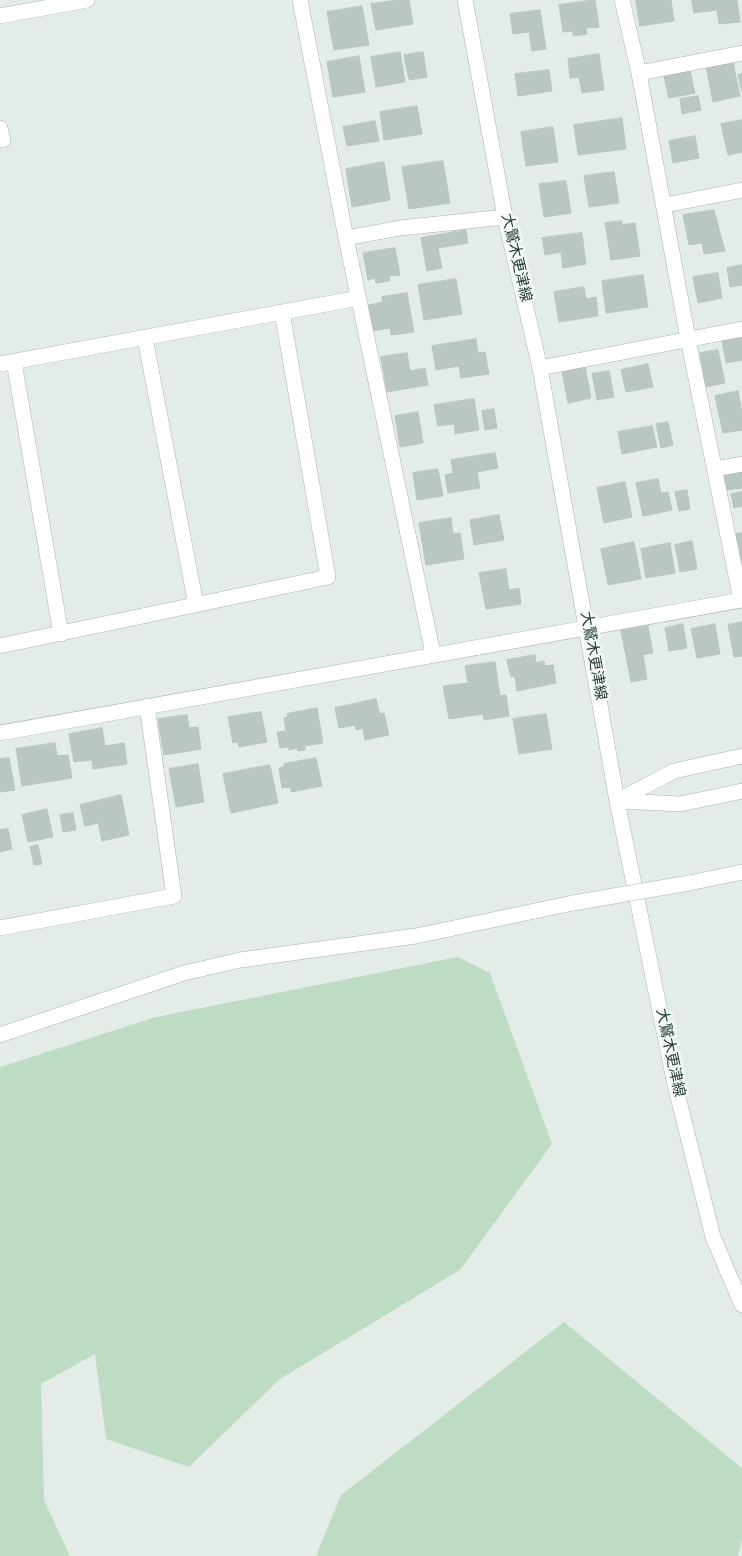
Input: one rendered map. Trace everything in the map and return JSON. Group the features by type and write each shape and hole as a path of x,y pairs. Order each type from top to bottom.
{"street":[{"path":"0,16 87,0"},
{"path":"300,0 346,238 434,654"},
{"name":"大鷲木更津線","path":"465,0 505,217 540,368 588,628 617,801 675,1086 710,1227 742,1305"},
{"path":"1,729 147,706 742,600 688,339 639,73 622,0"},
{"path":"639,73 742,53"},
{"path":"665,206 742,190"},
{"path":"346,238 400,228 505,217"},
{"path":"61,634 7,363 359,298"},
{"path":"0,646 328,577 282,312"},
{"path":"540,368 742,329"},
{"path":"145,338 196,605"},
{"path":"715,469 742,464"},
{"path":"0,928 174,896 147,706"},
{"path":"617,801 674,771 742,756"},
{"path":"617,801 680,804 742,791"},
{"path":"0,1035 184,973 240,960 416,936 573,903 742,872"}],"green space":[{"path":"458,957 490,973 552,1144 460,1270 280,1379 189,1467 106,1439 95,1354 41,1384 44,1500 70,1556 0,1556 0,1067 156,1017"},
{"path":"564,1322 742,1468 742,1539 738,1556 316,1556 341,1495"}],"building":[{"path":"409,0 413,24 376,30 371,4"},
{"path":"595,0 599,27 586,28 587,34 573,36 573,31 563,32 559,5"},
{"path":"636,0 671,0 674,21 640,26"},
{"path":"692,0 737,0 740,22 719,24 717,10 694,13"},
{"path":"362,6 369,45 334,50 327,12"},
{"path":"540,10 546,49 532,51 529,32 513,34 510,14"},
{"path":"400,52 405,82 376,87 371,57"},
{"path":"423,52 427,77 409,80 404,55"},
{"path":"599,54 604,90 582,93 579,77 570,78 568,59"},
{"path":"359,56 365,92 333,97 327,62"},
{"path":"733,62 740,96 713,102 706,67"},
{"path":"549,70 552,91 518,96 515,74"},
{"path":"690,71 695,93 669,98 664,77"},
{"path":"742,74 742,92 738,75"},
{"path":"698,96 701,110 682,114 680,99"},
{"path":"417,106 422,134 384,140 380,112"},
{"path":"622,118 626,149 578,155 574,125"},
{"path":"742,120 742,152 728,155 721,124"},
{"path":"375,121 379,141 347,146 343,127"},
{"path":"553,127 558,162 526,166 521,132"},
{"path":"695,136 699,158 673,163 669,141"},
{"path":"443,161 450,203 409,209 402,167"},
{"path":"384,162 390,200 352,207 346,169"},
{"path":"614,172 619,203 589,207 584,176"},
{"path":"566,181 571,213 544,217 539,184"},
{"path":"714,210 725,251 704,254 702,243 689,245 683,215"},
{"path":"622,221 622,225 635,223 640,256 611,260 605,223"},
{"path":"466,230 468,243 438,248 442,268 427,271 421,238"},
{"path":"582,233 586,264 563,268 561,252 545,255 542,238"},
{"path":"395,248 400,275 389,276 390,281 376,283 375,278 368,280 363,253"},
{"path":"742,265 742,285 730,287 727,268"},
{"path":"718,273 722,298 698,303 693,277"},
{"path":"643,275 648,307 606,313 602,281"},
{"path":"456,279 462,314 424,320 418,285"},
{"path":"584,287 586,299 596,297 598,316 559,322 554,292"},
{"path":"407,293 414,332 391,335 390,328 373,331 368,305 383,302 382,297"},
{"path":"742,337 742,360 726,363 722,340"},
{"path":"476,339 478,353 485,352 489,374 461,378 459,366 436,370 432,346"},
{"path":"718,350 725,383 706,387 700,353"},
{"path":"407,353 410,371 425,368 428,385 387,392 381,357"},
{"path":"648,364 653,387 626,392 621,370"},
{"path":"585,366 591,398 568,403 562,371"},
{"path":"609,371 614,397 597,400 592,374"},
{"path":"738,391 742,412 742,430 723,433 715,396"},
{"path":"474,399 479,430 455,434 454,424 438,426 434,405"},
{"path":"494,409 497,428 485,430 482,411"},
{"path":"418,412 423,443 400,447 395,416"},
{"path":"668,422 673,445 661,448 656,424"},
{"path":"652,426 657,447 622,454 618,432"},
{"path":"495,453 498,468 477,472 480,488 448,493 445,475 453,473 451,460"},
{"path":"742,468 742,488 727,490 723,472"},
{"path":"438,469 443,496 417,500 413,473"},
{"path":"658,479 661,493 668,492 672,510 643,516 636,483"},
{"path":"625,482 632,517 604,523 597,488"},
{"path":"687,490 690,509 679,511 675,492"},
{"path":"742,492 742,506 734,508 731,494"},
{"path":"499,515 504,540 474,545 470,520"},
{"path":"451,518 453,534 460,533 464,559 426,565 419,523"},
{"path":"742,533 742,563 736,534"},
{"path":"692,541 697,569 680,572 675,545"},
{"path":"634,542 641,579 608,585 601,549"},
{"path":"670,543 675,573 646,578 641,549"},
{"path":"506,569 509,590 519,588 521,604 486,609 479,573"},
{"path":"742,622 742,656 734,657 728,625"},
{"path":"683,624 687,648 669,651 665,628"},
{"path":"715,624 720,654 697,658 691,629"},
{"path":"648,626 653,653 643,655 647,679 631,682 621,631"},
{"path":"535,655 536,663 544,661 545,666 553,665 556,683 517,691 515,676 511,677 507,660"},
{"path":"495,662 500,696 506,695 509,716 484,720 483,714 449,719 443,686 468,683 465,666"},
{"path":"376,699 380,714 384,713 389,735 365,740 363,728 356,730 355,725 339,728 335,708"},
{"path":"317,708 323,743 305,746 305,750 298,751 297,748 289,750 289,747 280,748 277,732 286,731 284,718 288,717 287,714"},
{"path":"261,712 267,742 239,747 238,742 233,743 228,717"},
{"path":"546,714 552,749 519,754 513,719"},
{"path":"187,715 189,728 198,727 201,749 164,755 158,719"},
{"path":"102,728 105,746 124,743 127,764 93,769 92,760 74,762 69,734"},
{"path":"55,743 57,756 68,755 72,778 22,786 16,749"},
{"path":"9,758 15,790 0,792 0,759"},
{"path":"316,758 322,786 291,792 291,787 282,788 279,768 284,767 284,764"},
{"path":"198,764 204,802 176,807 169,769"},
{"path":"270,765 278,803 231,813 223,774"},
{"path":"121,795 129,835 102,841 98,823 85,826 80,805"},
{"path":"47,809 53,837 28,842 22,815"},
{"path":"73,813 76,830 63,832 60,815"},
{"path":"8,829 12,849 0,852 0,830"},
{"path":"38,845 42,864 34,865 30,847"}]}
